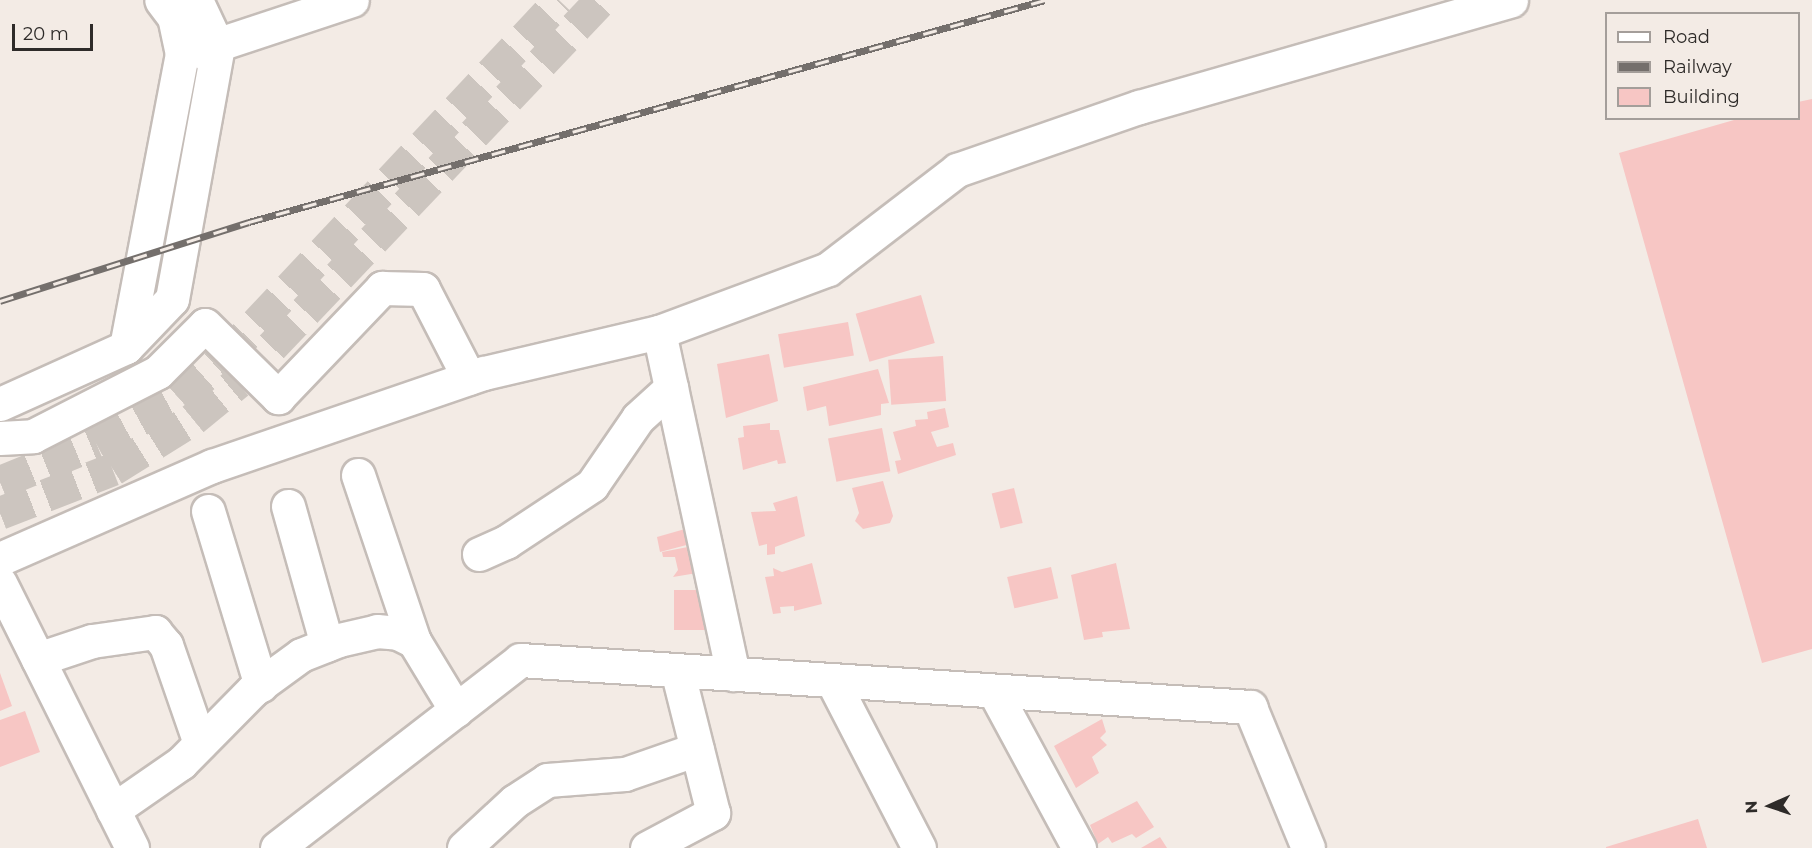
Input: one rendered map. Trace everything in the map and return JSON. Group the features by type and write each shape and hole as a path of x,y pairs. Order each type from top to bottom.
{"street":[{"path":"126,347 182,54 174,17 161,0"},
{"path":"0,404 126,347 172,299 218,47 196,0"},
{"path":"182,54 218,47 318,6 352,0"},
{"path":"0,559 212,466 469,378 659,332 828,269 957,170 1139,107 1512,0"},
{"path":"0,438 33,436 158,372 205,325 278,397 382,288 423,289 469,378"},
{"path":"659,332 733,674"},
{"path":"479,554 506,542 592,485 638,418 671,388"},
{"path":"358,475 414,641 456,710"},
{"path":"288,506 327,645"},
{"path":"208,511 261,684"},
{"path":"0,583 132,848"},
{"path":"113,810 181,763 261,684 301,655 327,645 378,631 398,633 414,641"},
{"path":"38,659 92,641 155,632 166,645 200,742"},
{"path":"278,848 520,660 1250,707 1308,848"},
{"path":"648,848 714,813 677,670"},
{"path":"832,680 919,848"},
{"path":"994,690 1079,848"},
{"path":"464,848 515,801 547,780 624,774 697,749"}],"building":[{"path":"1812,99 1812,649 1762,663 1619,153 1734,120 1800,120 1800,102"},
{"path":"921,295 935,343 869,362 856,314"},
{"path":"848,322 854,355 784,368 778,334"},
{"path":"769,354 778,401 726,418 717,364"},
{"path":"943,356 946,401 891,405 888,360"},
{"path":"878,369 889,403 881,404 881,415 829,426 826,406 807,411 803,387"},
{"path":"945,408 949,427 931,432 937,447 953,443 956,455 898,474 895,461 901,460 893,432 916,426 915,420 928,419 927,412"},
{"path":"770,423 770,430 779,430 786,463 778,464 777,460 743,470 738,438 744,437 743,426"},
{"path":"882,428 890,471 836,482 828,438"},
{"path":"883,481 893,516 890,523 863,529 855,521 859,513 852,488"},
{"path":"1014,488 1023,523 1000,528 992,494"},
{"path":"797,496 805,536 775,547 775,554 767,555 767,544 759,546 751,512 776,511 773,503"},
{"path":"685,529 693,533 694,543 660,552 657,537"},
{"path":"693,546 703,572 673,577 678,570 675,557 663,557 662,552"},
{"path":"812,563 822,604 794,611 794,606 780,607 781,613 773,614 765,577 774,576 773,568 782,572"},
{"path":"1116,563 1130,629 1102,632 1103,637 1084,640 1071,575"},
{"path":"1051,567 1058,598 1014,608 1007,577"},
{"path":"674,590 709,590 709,630 674,630"},
{"path":"0,673 12,706 0,711"},
{"path":"25,711 40,752 0,767 0,720"},
{"path":"1102,719 1106,732 1100,738 1107,745 1092,757 1099,773 1076,788 1054,746"},
{"path":"1137,801 1154,827 1136,838 1132,834 1112,843 1108,837 1098,844 1090,825"},
{"path":"1698,819 1707,848 1606,848 1606,847"},
{"path":"1160,837 1167,848 1141,848"}],"tunnel":[{"path":"0,482 96,443 179,398 223,359 560,0"},
{"path":"0,513 113,469 193,419 238,382 601,0"}],"railway":[{"path":"0,301 249,222 1045,0"}]}
